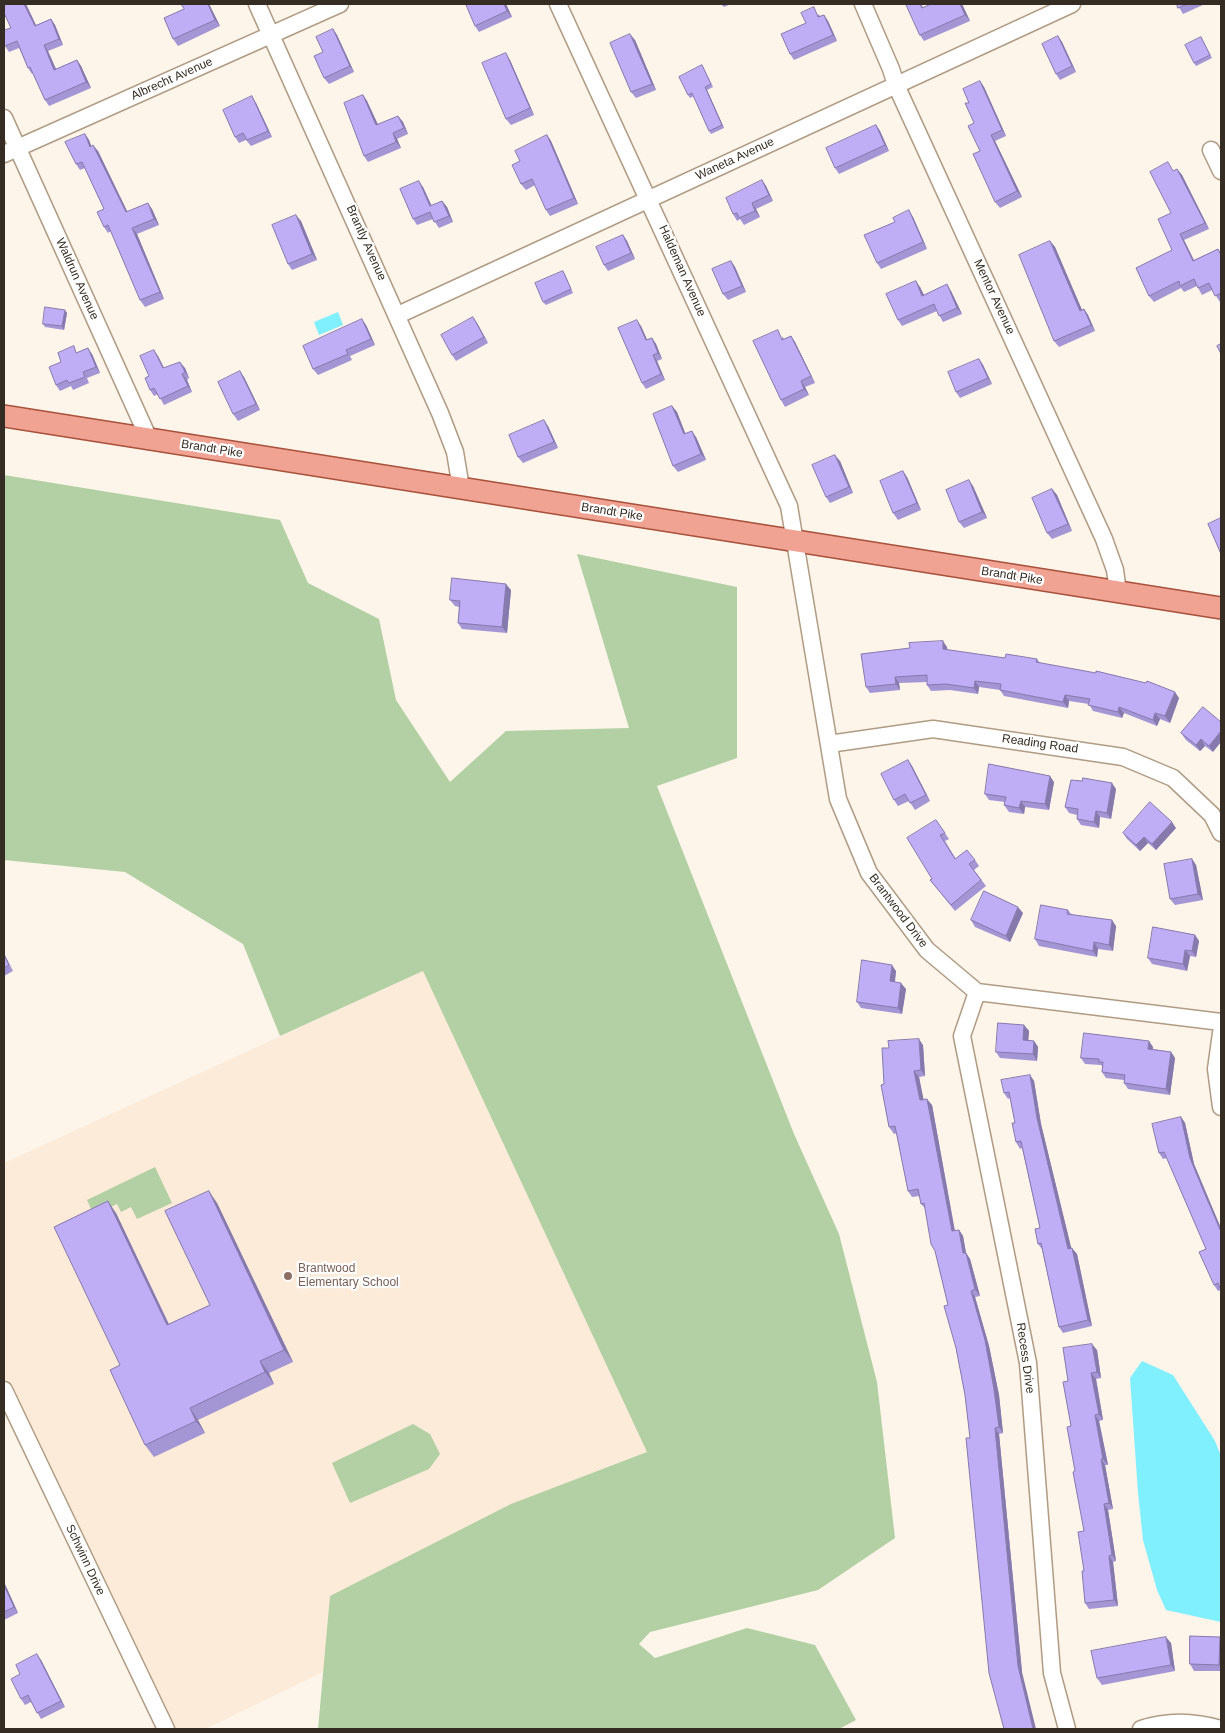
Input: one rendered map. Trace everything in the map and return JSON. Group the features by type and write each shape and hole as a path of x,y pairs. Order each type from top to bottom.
{"main road":[{"name":"Brandt Pike","path":"4,416 1221,608"}],"street":[{"name":"Brantly Avenue","path":"257,4 398,315 456,452 461,488"},
{"name":"Albrecht Avenue","path":"10,151 272,36 340,4"},
{"name":"Haldeman Avenue","path":"558,4 650,199 789,506 796,541"},
{"name":"Mentor Avenue","path":"863,4 896,85 1104,539 1115,570 1118,592"},
{"name":"Waneta Avenue","path":"398,315 1072,4"},
{"name":"Waldrun Avenue","path":"4,118 10,151 149,439"},
{"path":"1211,150 1221,171"},
{"name":"Brantwood Drive","path":"796,541 838,799 869,873 927,950 977,992"},
{"name":"Reading Road","path":"829,744 932,729 1122,757 1173,778 1212,815 1221,833"},
{"path":"977,992 1221,1022"},
{"name":"Recess Drive","path":"977,992 962,1036 1028,1363 1052,1673 1067,1729"},
{"path":"1221,1033 1216,1069 1221,1107"},
{"name":"Schwinn Drive","path":"4,1390 166,1729"},
{"path":"1141,1729 1157,1724 1198,1722 1221,1729"}],"shaded area":[{"name":"Brantwood Elementary School","path":"423,971 682,1499 205,1729 166,1729 4,1390 4,1163"}],"green space":[{"path":"4,475 280,520 308,583 379,619 396,700 450,782 506,731 629,728 577,554 737,587 737,758 657,786 794,1134 839,1234 877,1382 895,1538 818,1590 650,1632 639,1644 655,1658 747,1628 815,1645 856,1720 839,1729 318,1729 330,1596 511,1504 647,1452 423,971 280,1036 243,944 125,872 4,860"},
{"path":"155,1167 172,1203 137,1219 131,1207 121,1212 117,1204 94,1215 87,1200"},
{"path":"413,1424 430,1434 440,1454 429,1469 350,1503 332,1463"}],"water":[{"path":"338,312 343,325 319,335 314,322"},
{"path":"1142,1361 1173,1375 1215,1441 1221,1456 1221,1622 1166,1610 1157,1590 1143,1540 1130,1378"}],"building":[{"path":"4,4 24,4 35,26 51,19 59,39 44,45 54,70 77,60 86,82 45,100 30,67 28,68 17,41 5,46 4,44 4,30 11,28 4,13"},
{"path":"181,4 208,4 215,20 173,39 164,18 184,9"},
{"path":"504,4 507,11 475,26 466,5"},
{"path":"906,4 920,4 922,8 931,4 960,4 965,15 920,35"},
{"path":"1177,4 1187,4 1178,8"},
{"path":"814,7 818,17 824,15 833,35 790,54 781,34 806,23 801,13"},
{"path":"333,29 350,66 324,78 314,56 323,52 316,37"},
{"path":"630,34 652,84 631,92 610,43"},
{"path":"1058,36 1072,66 1056,74 1042,44"},
{"path":"1201,37 1210,55 1194,63 1185,45"},
{"path":"506,53 530,108 506,119 482,63"},
{"path":"702,65 711,84 705,87 722,125 709,131 692,93 688,95 679,77"},
{"path":"980,81 1002,130 991,135 1017,191 995,202 973,154 980,151 968,126 974,123 965,103 969,103 963,89"},
{"path":"363,95 376,125 398,116 404,128 393,133 396,142 364,156 344,103"},
{"path":"252,96 268,131 247,140 243,133 235,137 223,110"},
{"path":"876,125 885,145 835,168 826,148"},
{"path":"85,134 90,147 93,145 126,212 148,203 154,219 132,228 160,292 140,300 108,225 104,227 97,212 104,209 82,162 76,164 65,142"},
{"path":"547,135 574,198 546,210 532,179 521,184 512,165 520,161 515,151"},
{"path":"1168,162 1173,171 1177,169 1205,223 1180,234 1193,261 1218,249 1221,255 1221,293 1215,296 1209,283 1198,288 1194,279 1180,286 1179,281 1149,296 1136,268 1172,250 1158,219 1171,213 1150,172"},
{"path":"762,180 769,195 752,203 755,211 739,218 737,213 733,214 726,198"},
{"path":"419,181 430,206 442,201 449,216 434,222 430,212 413,219 400,189"},
{"path":"909,210 923,242 877,263 864,235 895,222 893,218"},
{"path":"296,215 312,254 288,264 272,225"},
{"path":"623,235 631,253 604,265 596,247"},
{"path":"1050,241 1080,311 1084,309 1091,325 1054,341 1019,255"},
{"path":"731,261 742,286 723,294 712,269"},
{"path":"563,271 571,289 543,302 535,283"},
{"path":"916,281 922,296 947,284 957,308 939,316 934,304 898,320 886,294"},
{"path":"45,307 65,310 62,326 43,324"},
{"path":"473,317 484,337 452,355 441,335"},
{"path":"362,319 371,339 346,350 348,354 313,369 303,346"},
{"path":"637,320 646,340 652,338 658,353 653,355 661,374 642,383 618,328"},
{"path":"778,330 782,340 791,336 811,376 801,381 804,389 781,400 753,341"},
{"path":"1221,344 1221,354 1217,346"},
{"path":"74,346 76,353 88,348 96,367 83,372 85,377 69,383 67,380 56,385 49,367 61,362 58,353"},
{"path":"154,350 163,368 180,362 185,372 182,374 188,386 160,399 154,388 150,390 145,378 149,376 140,356"},
{"path":"979,359 988,378 956,392 948,372"},
{"path":"240,371 256,404 233,414 218,382"},
{"path":"672,406 684,434 692,431 701,454 673,466 653,414"},
{"path":"544,420 554,442 518,457 509,435"},
{"path":"835,455 849,487 826,497 812,465"},
{"path":"903,471 917,503 893,513 880,481"},
{"path":"969,480 982,512 959,522 946,490"},
{"path":"1052,489 1068,524 1047,533 1032,498"},
{"path":"1221,518 1221,554 1208,524"},
{"path":"452,578 506,584 502,627 458,623 460,601 450,600"},
{"path":"943,641 943,649 1005,658 1006,654 1037,659 1036,662 1096,673 1096,671 1146,683 1147,681 1175,692 1165,716 1155,713 1153,720 1119,707 1118,712 1088,705 1090,699 1065,695 1063,702 1000,690 1001,684 975,681 974,688 946,684 927,685 927,675 895,677 896,684 866,687 861,654 910,648 909,643"},
{"path":"1203,707 1221,722 1221,731 1209,746 1201,739 1196,745 1181,733"},
{"path":"908,760 926,795 910,803 905,794 894,800 881,774"},
{"path":"989,764 1050,776 1045,804 1021,801 1019,808 1004,805 1006,797 985,794"},
{"path":"1083,778 1112,783 1107,813 1096,811 1094,822 1077,819 1078,809 1065,807 1071,780 1082,781"},
{"path":"1150,802 1172,822 1152,844 1144,837 1136,845 1123,833"},
{"path":"936,820 945,833 940,835 955,859 967,850 975,860 969,864 981,880 951,905 930,880 932,879 907,838"},
{"path":"1192,859 1198,894 1170,899 1164,864"},
{"path":"984,891 1018,907 1006,936 971,920"},
{"path":"1041,905 1068,910 1067,914 1112,920 1109,945 1094,942 1093,951 1035,939"},
{"path":"1153,927 1195,935 1192,951 1185,950 1183,964 1148,958"},
{"path":"4,955 9,965 4,968"},
{"path":"862,960 892,965 890,981 901,983 898,1008 857,1002"},
{"path":"998,1023 1024,1025 1023,1040 1034,1041 1033,1054 996,1052"},
{"path":"1084,1033 1149,1041 1148,1049 1171,1052 1166,1089 1124,1083 1125,1075 1102,1072 1103,1062 1099,1062 1099,1059 1081,1058"},
{"path":"919,1039 921,1070 914,1071 920,1100 927,1099 952,1231 959,1230 963,1253 966,1253 975,1289 971,1291 985,1340 994,1389 999,1427 995,1428 1018,1666 1033,1729 1004,1729 989,1673 966,1438 970,1438 965,1395 956,1348 944,1306 948,1305 935,1251 931,1244 924,1203 921,1204 918,1189 908,1191 895,1126 889,1127 881,1085 884,1084 882,1048 889,1048 888,1041"},
{"path":"1030,1075 1037,1118 1068,1249 1072,1248 1088,1320 1059,1327 1041,1243 1038,1244 1035,1229 1040,1228 1021,1141 1016,1142 1012,1123 1015,1123 1009,1092 1004,1093 1001,1080"},
{"path":"1181,1117 1190,1158 1221,1232 1221,1290 1218,1283 1214,1285 1199,1252 1206,1249 1164,1152 1159,1153 1152,1124"},
{"path":"209,1191 284,1350 260,1361 265,1372 190,1408 196,1421 145,1445 110,1370 120,1365 54,1227 108,1201 167,1325 210,1305 165,1211"},
{"path":"1092,1344 1097,1372 1091,1373 1099,1414 1095,1415 1109,1503 1104,1504 1112,1555 1109,1556 1114,1600 1085,1603 1082,1571 1084,1571 1078,1532 1084,1531 1067,1427 1071,1426 1063,1382 1068,1381 1063,1348"},
{"path":"4,1585 14,1607 4,1612"},
{"path":"1190,1636 1220,1637 1219,1665 1190,1664"},
{"path":"1166,1637 1171,1665 1097,1678 1091,1651"},
{"path":"37,1654 61,1701 37,1713 28,1695 21,1699 11,1679 20,1674 16,1665"}],"place":[{"name":"Brantwood Elementary School","path":"288,1276"}]}
